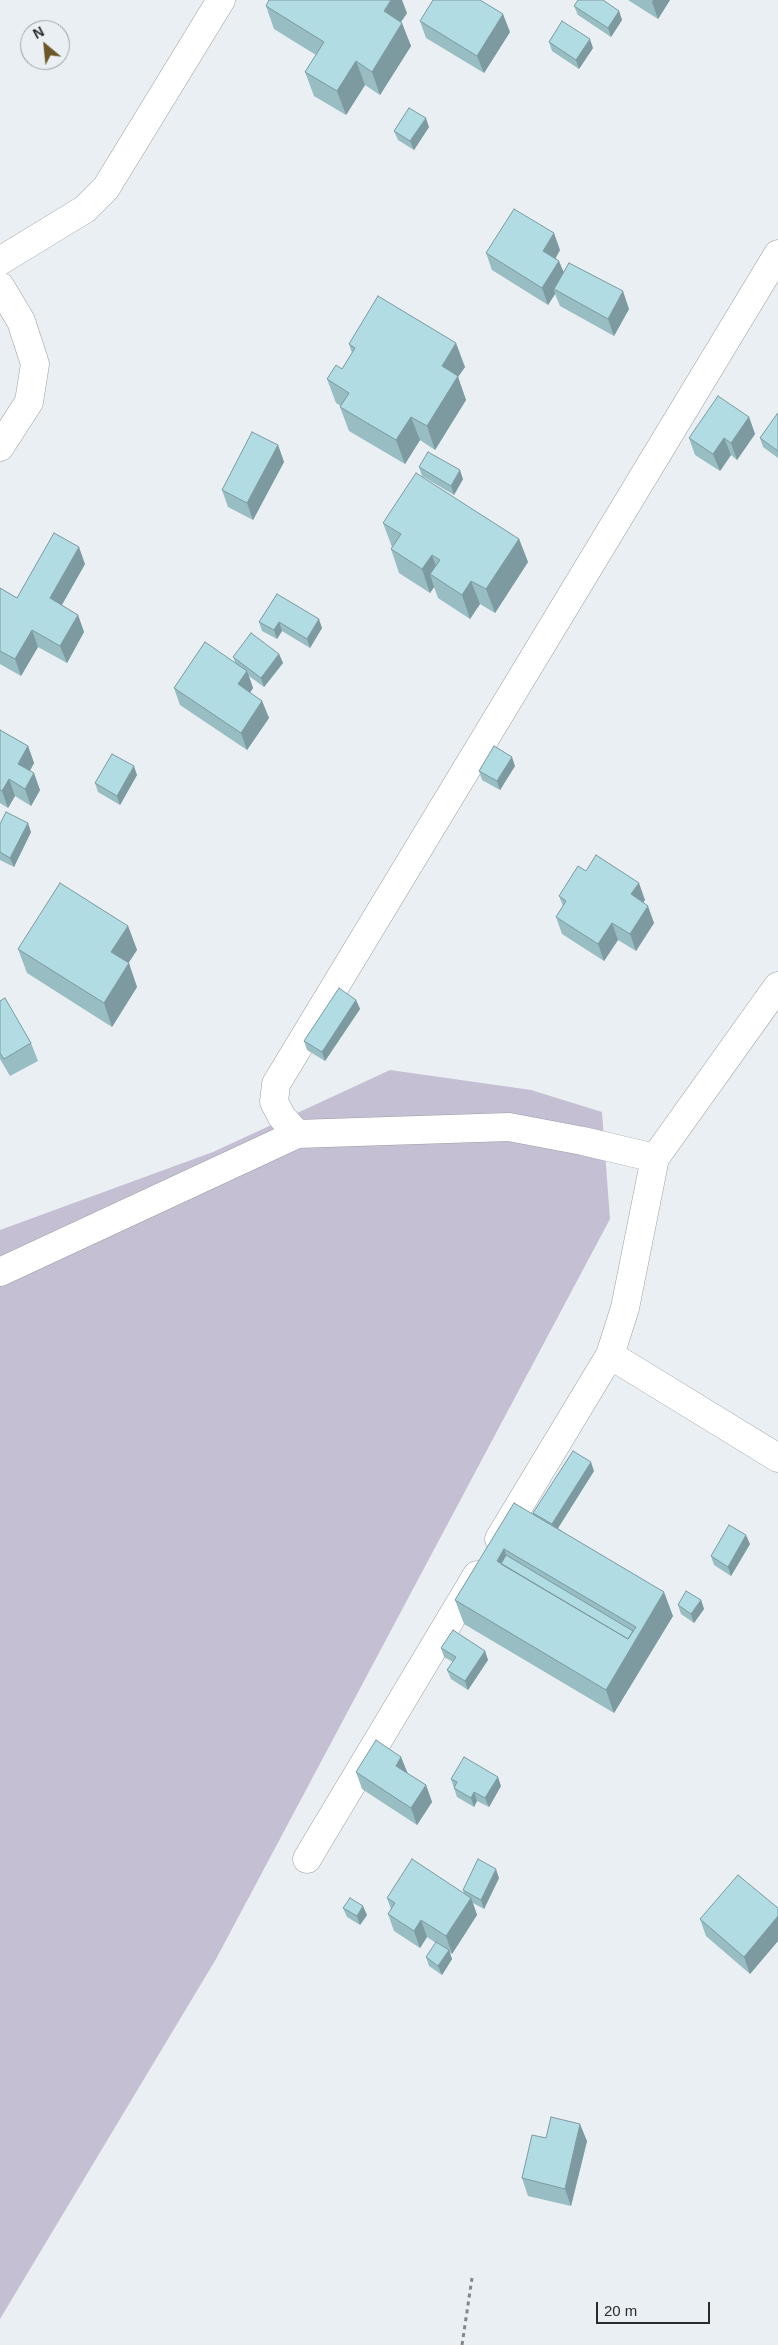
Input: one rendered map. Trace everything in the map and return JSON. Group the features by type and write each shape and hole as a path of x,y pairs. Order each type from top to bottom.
{"street":[{"path":"0,261 85,209 106,188 221,0"},
{"path":"297,1134 282,1117 274,1102 276,1084 778,254"},
{"path":"0,286 22,321 35,364 29,402 0,447"},
{"path":"307,1859 610,1355 625,1308 655,1158 776,993"},
{"path":"0,1272 297,1134 509,1127 583,1141 655,1158"},
{"path":"610,1355 778,1458"}],"path":[{"path":"462,2345 472,2278"}],"shaded area":[{"path":"390,1070 531,1090 602,1112 610,1219 216,1959 0,2319 0,1230 213,1152"}],"building":[{"path":"269,0 391,0 384,11 402,23 372,72 356,61 337,91 305,72 324,42 266,6"},
{"path":"433,0 480,0 503,14 477,56 420,21"},
{"path":"578,0 603,0 619,11 608,28 574,6"},
{"path":"562,21 590,39 576,60 549,42"},
{"path":"409,108 426,118 410,141 394,131"},
{"path":"514,209 554,233 543,251 559,261 542,288 486,253"},
{"path":"569,263 623,291 608,319 554,289"},
{"path":"378,296 456,343 442,366 458,376 427,426 411,417 396,440 340,407 349,393 327,379 336,365 342,369 355,348 349,344"},
{"path":"718,396 749,417 731,443 724,438 713,454 689,438"},
{"path":"778,414 778,451 760,438"},
{"path":"252,432 278,445 247,503 222,490"},
{"path":"428,452 460,470 451,486 419,467"},
{"path":"416,473 519,539 486,589 471,581 462,595 430,574 440,560 432,555 422,569 391,549 401,534 383,523"},
{"path":"54,533 79,547 50,598 78,615 60,646 32,630 15,659 0,651 0,588 17,598"},
{"path":"277,594 319,619 307,639 279,622 274,630 259,622"},
{"path":"251,633 279,654 261,678 233,657"},
{"path":"205,642 247,671 238,684 262,701 241,733 174,688"},
{"path":"0,730 28,746 18,764 34,773 25,789 9,779 2,791 0,790"},
{"path":"494,746 512,757 497,781 479,771"},
{"path":"112,754 134,766 117,796 95,783"},
{"path":"6,812 28,823 10,858 0,852 0,824"},
{"path":"596,855 639,883 631,894 648,906 630,934 612,923 598,944 556,917 566,901 559,896 578,866 586,871"},
{"path":"60,883 128,926 111,952 129,963 104,1003 18,949"},
{"path":"339,988 356,1000 322,1052 304,1041"},
{"path":"5,998 31,1043 4,1059 0,1053 0,1001"},
{"path":"573,1451 591,1462 552,1524 533,1513"},
{"path":"514,1503 664,1592 606,1690 455,1600","holes":["504,1549 636,1627 628,1639 497,1561"]},
{"path":"729,1525 746,1535 728,1567 711,1556"},
{"path":"506,1555 633,1631 628,1639 501,1564"},
{"path":"686,1591 701,1600 691,1614 678,1605"},
{"path":"453,1630 485,1651 465,1681 447,1670 456,1657 441,1648"},
{"path":"376,1740 401,1757 396,1766 426,1785 411,1808 356,1772"},
{"path":"464,1757 498,1777 485,1798 474,1792 471,1798 454,1788 457,1782 451,1779"},
{"path":"412,1859 471,1898 446,1936 421,1920 414,1931 388,1914 395,1903 387,1898"},
{"path":"478,1859 496,1869 481,1900 463,1890"},
{"path":"738,1875 778,1908 778,1916 744,1957 700,1919"},
{"path":"350,1898 363,1906 357,1916 343,1908"},
{"path":"436,1942 449,1950 438,1966 426,1957"},
{"path":"551,2117 580,2124 565,2189 522,2178 532,2135 546,2138"}]}
